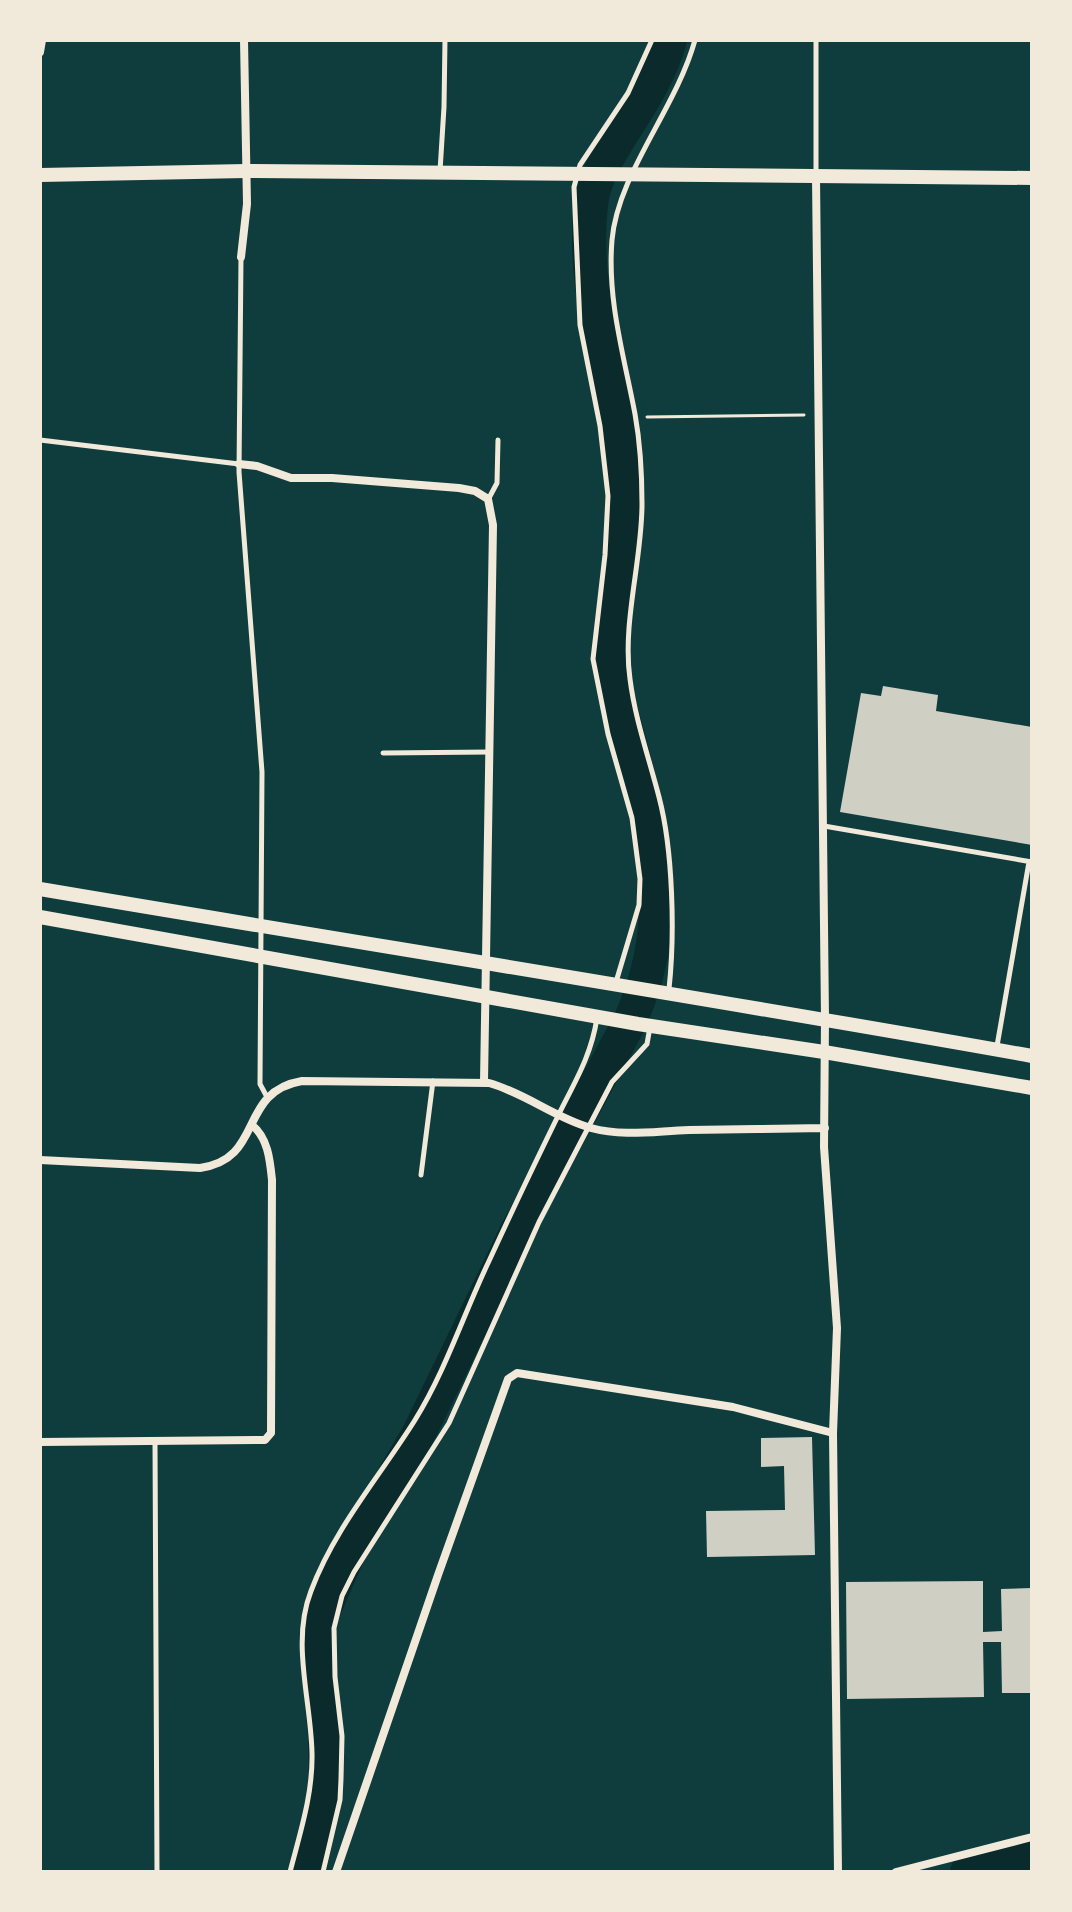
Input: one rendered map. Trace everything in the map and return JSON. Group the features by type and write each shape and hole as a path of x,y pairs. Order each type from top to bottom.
{"street":[{"path":"40,52 42,40"},
{"path":"241,257 247,204 244,40"},
{"path":"40,175 246,171 1032,178"},
{"path":"816,177 826,1200 836,1318 833,1433 838,1872"},
{"path":"239,464 257,466 291,478 332,478 459,488 475,491 488,499 493,525 484,1082"},
{"path":"40,889 1032,1056"},
{"path":"40,917 601,1018 1032,1088"},
{"path":"40,1160 200,1168 215,1166 238,1150 267,1097 282,1086 302,1081 484,1082 510,1090 588,1127 640,1134 687,1130 825,1128"},
{"path":"40,1442 265,1440 271,1433 272,1180 266,1145 260,1131 252,1125"},
{"path":"336,1872 438,1575 512,1375 517,1373 733,1407 833,1433"},
{"path":"896,1872 1032,1837"}],"lane":[{"path":"440,174 445,40"},
{"path":"617,987 621,962 639,905 640,879 632,818 608,734 593,659 605,555 608,496 600,426 579,314 574,187 628,93 652,40"},
{"path":"668,995 671,886 666,837 628,666 642,505 636,418 617,329 611,268 616,216 630,175 668,109 695,40"},
{"path":"816,40 816,177"},
{"path":"241,257 239,464 262,772 260,1084 267,1097"},
{"path":"40,440 239,464"},
{"path":"488,499 497,483 498,440"},
{"path":"383,753 490,752"},
{"path":"824,826 1030,862 997,1049"},
{"path":"290,1872 311,1787 312,1752 303,1656 310,1592 337,1538 417,1417 433,1386 577,1082 601,1018"},
{"path":"323,1872 340,1800 342,1736 334,1628 342,1596 454,1413 539,1222 588,1127 612,1082 647,1044 644,1025"},
{"path":"421,1175 433,1081"},
{"path":"155,1442 157,1872"}],"path":[{"path":"636,418 820,415"}],"building":[{"path":"883,686 938,695 936,711 1032,727 1032,845 840,812 861,693 881,696"},
{"path":"812,1437 815,1555 707,1557 706,1511 785,1510 784,1466 761,1467 761,1438"},
{"path":"983,1581 983,1632 1002,1631 1001,1589 1032,1588 1032,1693 1002,1693 1001,1642 983,1642 984,1697 847,1699 846,1582"}],"waterway":[{"path":"309,1872 326,1785 317,1653 320,1619 348,1555 419,1433 518,1229 629,1023 646,977 655,933 653,846 611,670 623,543 624,476 594,303 589,233 592,198 600,172 650,88 670,40"},
{"path":"967,1872 1032,1855"}]}
